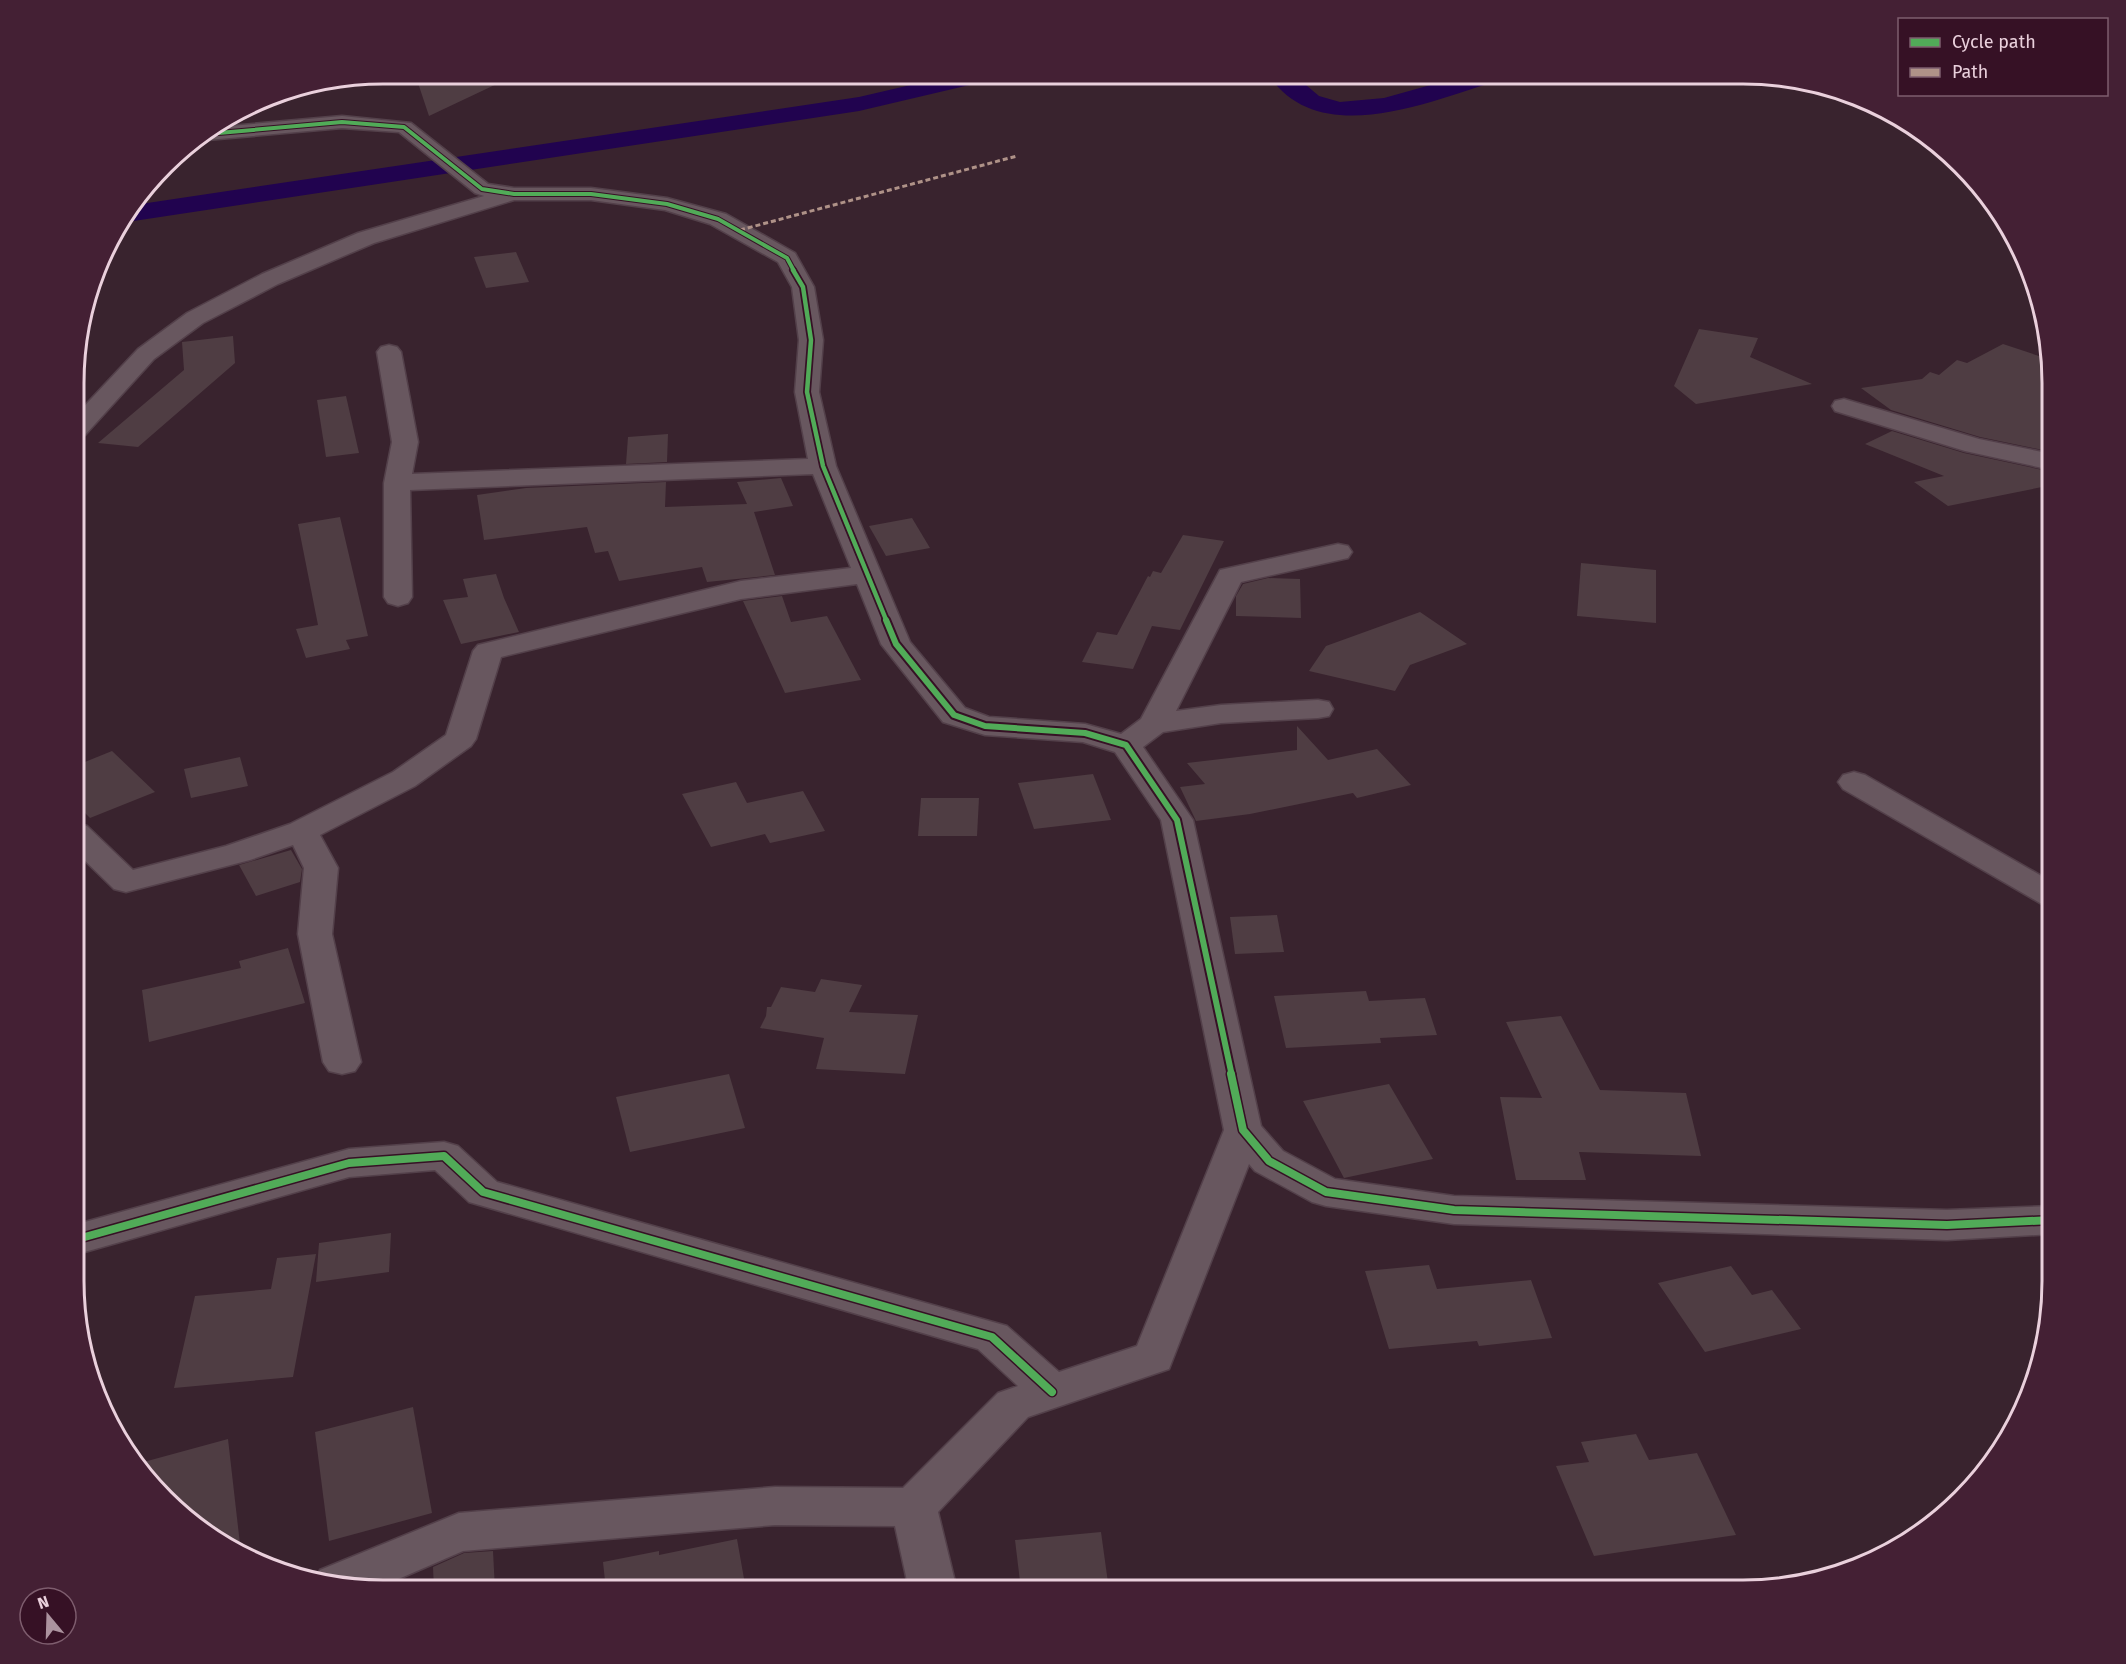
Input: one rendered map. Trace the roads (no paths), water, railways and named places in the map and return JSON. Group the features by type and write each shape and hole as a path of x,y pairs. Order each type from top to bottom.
{"street":[{"path":"219,133 342,122 404,127 482,189 514,194 591,194 667,204 718,219 787,258 803,287 811,340 807,392 823,466 896,644 954,715 985,726 1085,733 1126,745 1177,820 1243,1130 1269,1161 1326,1192 1454,1210 1947,1225 2042,1220"},
{"path":"84,421 147,354 195,318 270,279 366,238 514,194"},
{"path":"389,352 405,442 397,483 398,597"},
{"path":"1844,406 1974,446 2042,460"},
{"path":"397,483 823,466"},
{"path":"1126,745 1154,724 1230,576 1338,552"},
{"path":"84,842 126,882 238,853 302,831 404,779 460,740 488,651 741,590 867,574"},
{"path":"1154,724 1221,714 1318,709"},
{"path":"1854,782 2042,890"},
{"path":"302,831 321,868 315,934 342,1062"},
{"path":"352,1578 459,1532 775,1506 914,1507 1013,1405 1154,1357 1243,1130"},
{"path":"84,1237 349,1164 444,1156 483,1192 992,1337 1052,1392"},
{"path":"914,1507 931,1580"}],"waterway":[{"path":"137,212 859,104 944,84"},
{"path":"1290,84 1311,101 1323,107 1340,109 1384,105 1461,84"}]}
